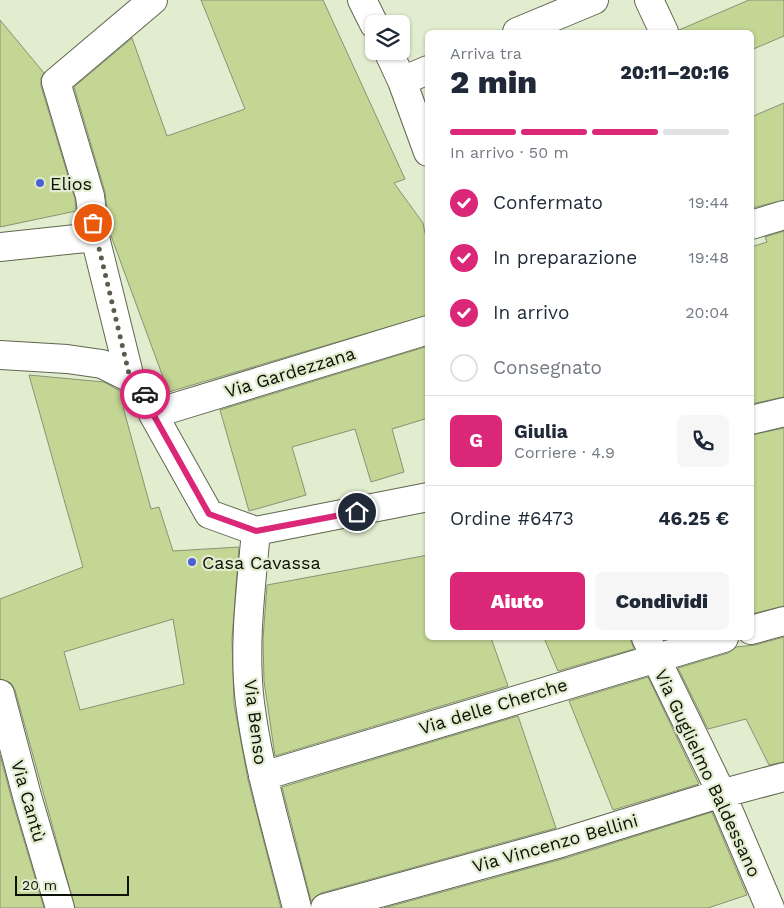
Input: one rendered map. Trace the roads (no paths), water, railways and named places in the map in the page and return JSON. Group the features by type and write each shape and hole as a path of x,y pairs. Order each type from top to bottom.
{"street":[{"path":"130,378 95,237 90,196 56,82 153,0"},
{"path":"362,0 370,15"},
{"path":"522,30 594,0"},
{"path":"650,0 663,30"},
{"path":"392,60 425,144"},
{"path":"402,81 425,71"},
{"path":"754,224 784,215"},
{"path":"0,247 95,237"},
{"name":"Via Gardezzana","path":"153,414 425,331"},
{"path":"0,355 67,359 102,364 130,378 144,393 153,414 209,514 256,531 425,498"},
{"path":"754,419 784,412"},
{"name":"Via Benso","path":"256,531 249,603 250,702 263,776 298,908"},
{"path":"754,629 784,621"},
{"name":"Via delle Cherche","path":"263,776 650,647 708,640"},
{"name":"Via Guglielmo Baldessano","path":"650,647 720,793 770,908"},
{"name":"Via Cantù","path":"0,694 27,796 60,908"},
{"name":"Via Vincenzo Bellini","path":"325,908 560,843 720,793 784,777"}],"place":[{"name":"Elios","path":"40,183"},
{"name":"Casa Cavassa","path":"192,562"}]}
